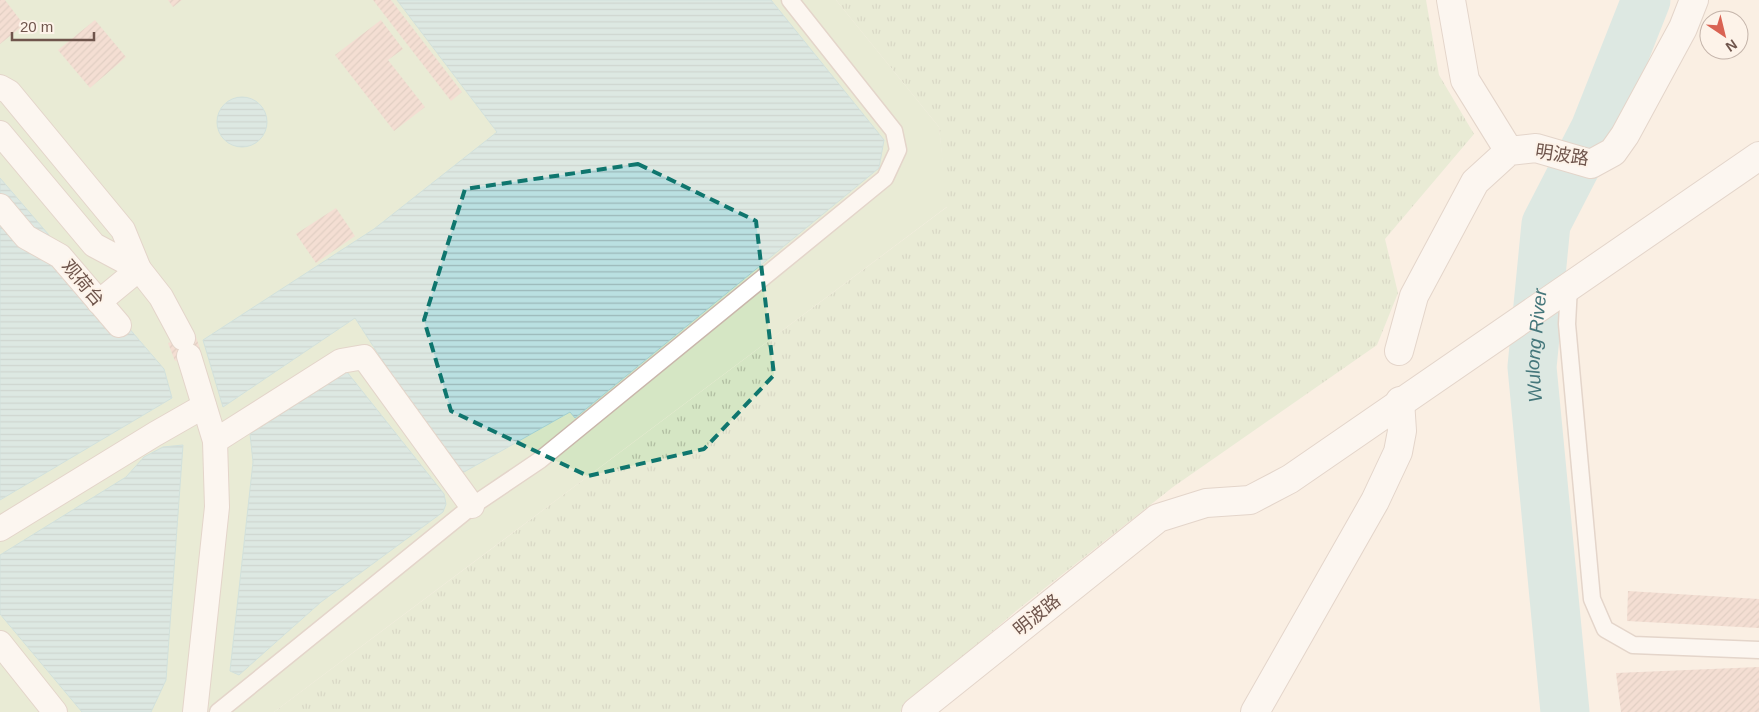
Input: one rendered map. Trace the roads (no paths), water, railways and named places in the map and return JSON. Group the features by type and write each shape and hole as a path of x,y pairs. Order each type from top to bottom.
{"street":[{"path":"1452,0 1465,80 1509,151"},
{"name":"明波路","path":"1399,351 1414,296 1475,182 1509,151 1536,148 1591,164 1613,152 1625,135 1683,28 1694,0"},
{"path":"0,87 9,92 123,230 139,269 161,297 186,347 203,401 214,441 217,507 195,712"},
{"path":"0,133 94,245 139,269"},
{"path":"1255,712 1375,501 1398,452 1402,431 1400,401 1460,362 1759,156"},
{"path":"0,193 2,196 0,197"},
{"name":"观荷台","path":"0,206 26,237 60,256 119,325"},
{"path":"99,302 139,269"},
{"path":"214,441 341,362 364,357 472,506"},
{"path":"0,529 147,439 203,401"},
{"name":"明波路","path":"916,712 1158,518 1206,503 1250,500 1290,479 1400,401"},
{"path":"0,643 55,712"}],"lane":[{"path":"218,712 472,506 540,460 885,178 898,150 894,131 790,0"},
{"path":"1566,289 1567,324 1592,599 1605,629 1633,645 1759,650"}],"water":[{"path":"397,0 771,0 884,140 879,168 575,418 570,412 457,476 355,318 223,407 203,340 374,229 497,132"},
{"path":"242,97 252,99 260,104 265,112 267,122 265,132 260,140 252,145 242,147 232,145 224,140 219,132 217,122 219,112 224,104 232,99"},
{"path":"0,178 164,369 172,398 0,500"},
{"path":"347,372 444,494 446,504 443,512 321,602 239,675 230,671 253,462 250,434"},
{"path":"183,445 166,680 151,712 82,712 0,614 0,555 126,477 144,457 163,447"}],"waterway":[{"name":"Wulong River","path":"1565,712 1532,367 1546,224 1595,129 1646,0"}]}
